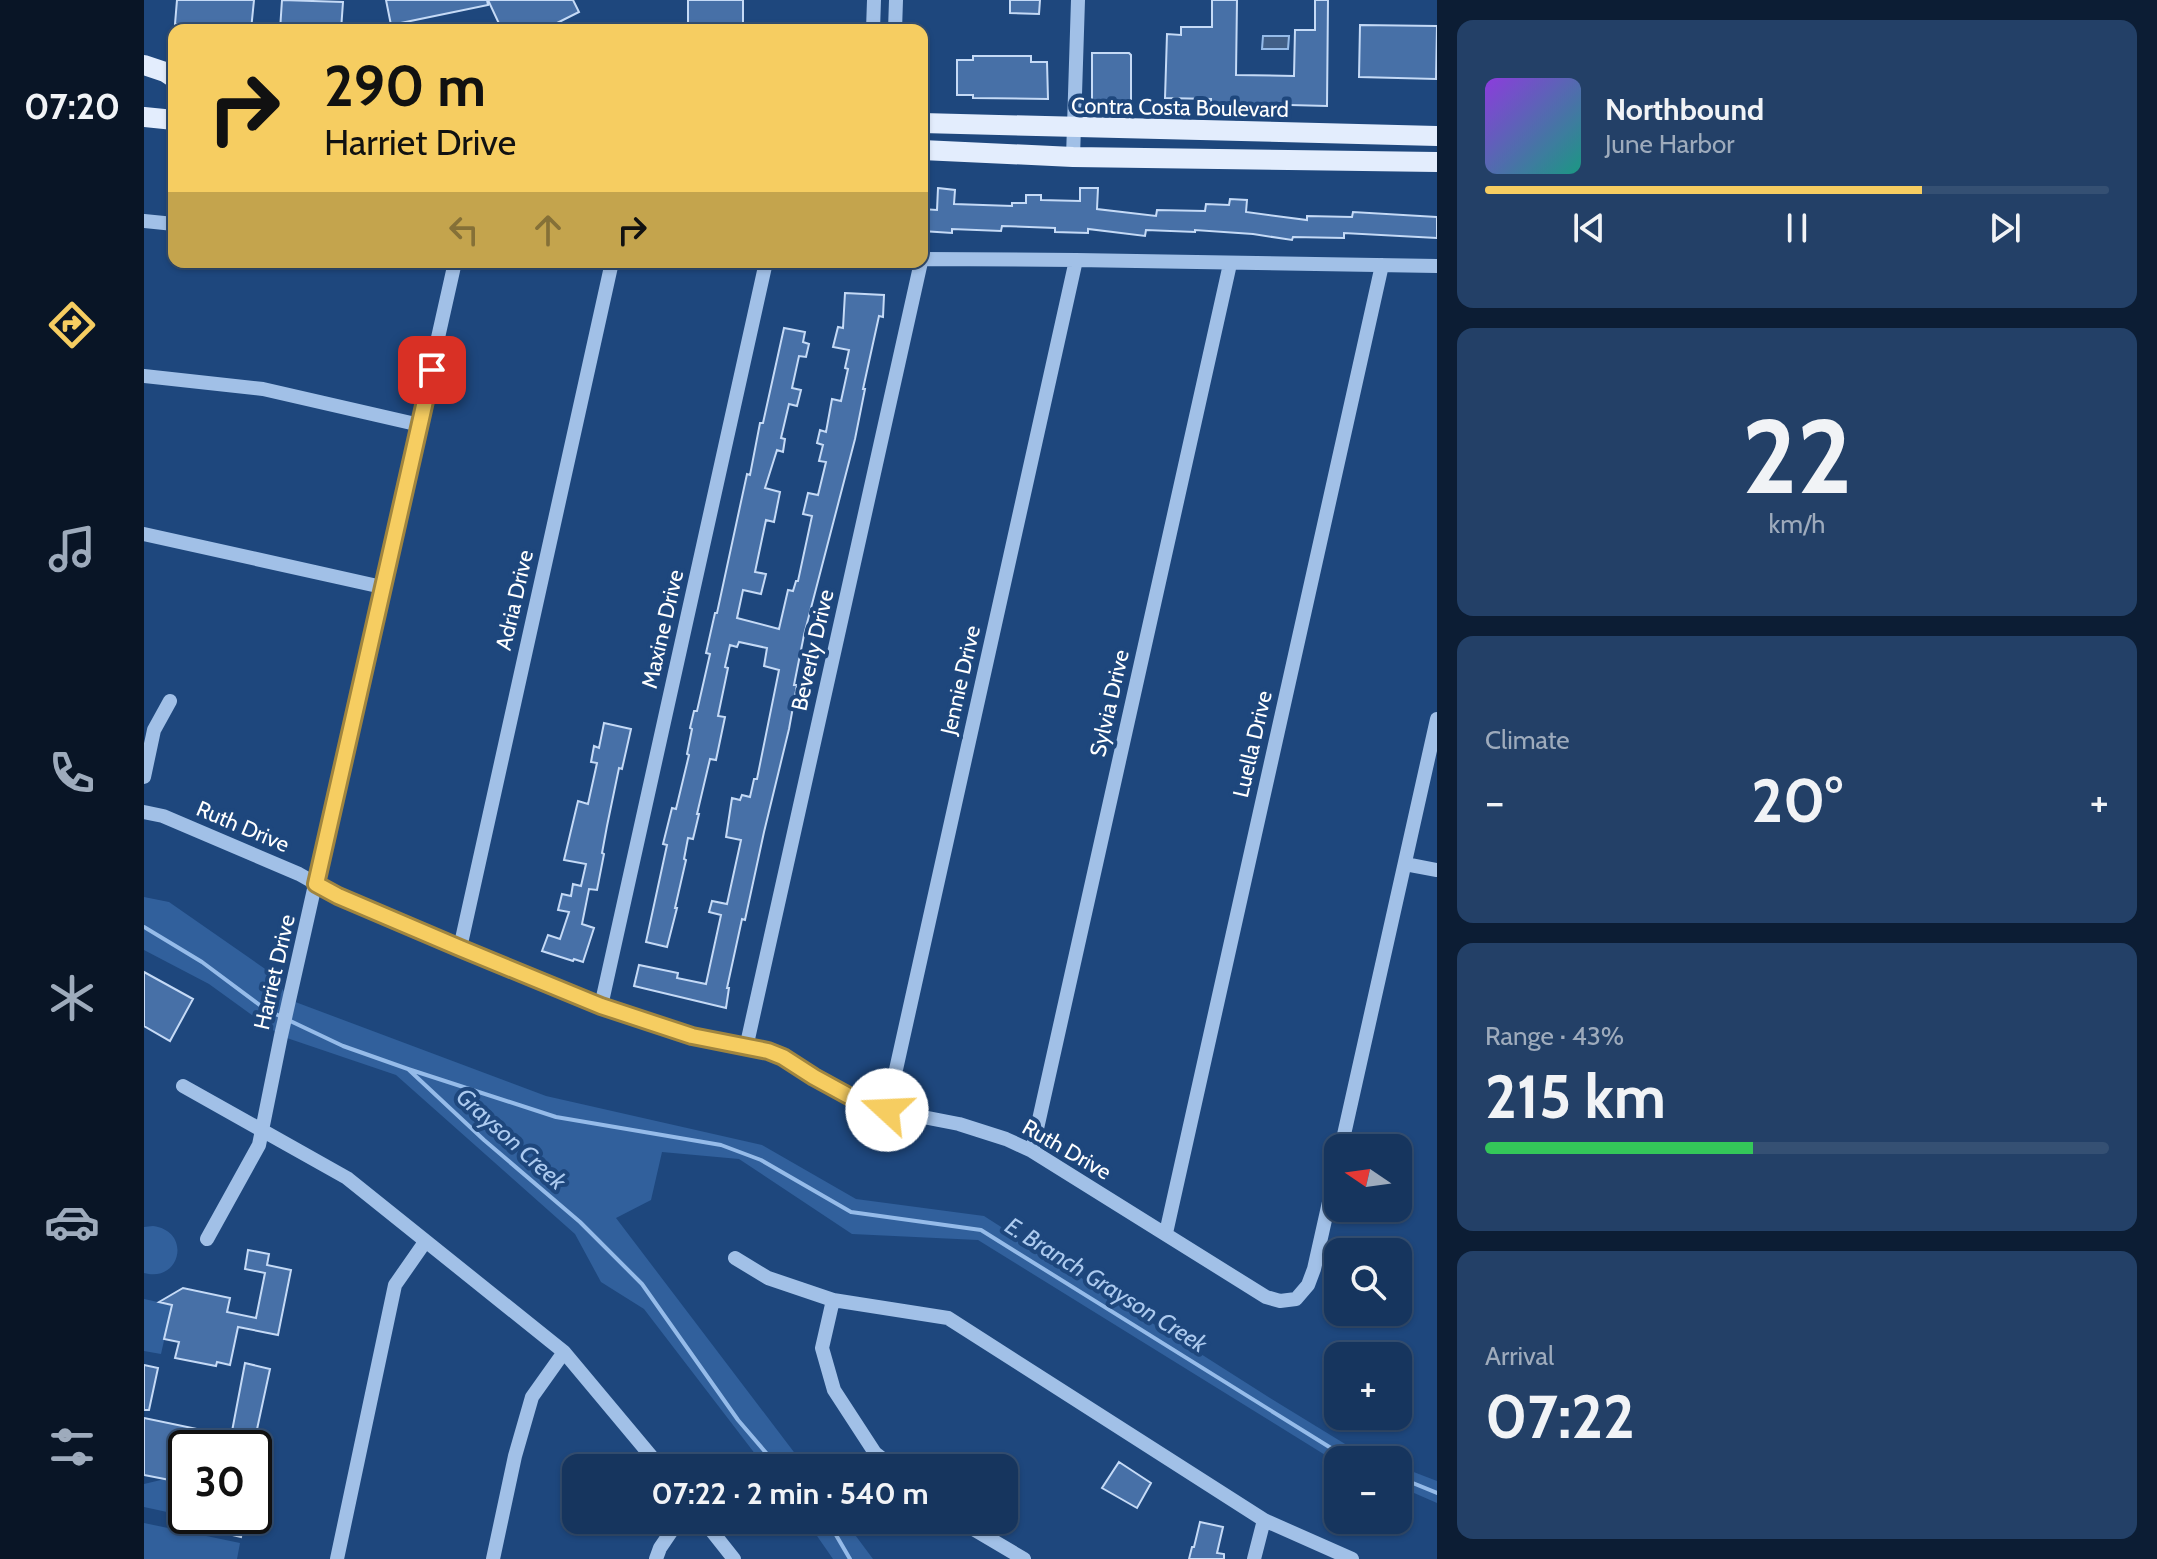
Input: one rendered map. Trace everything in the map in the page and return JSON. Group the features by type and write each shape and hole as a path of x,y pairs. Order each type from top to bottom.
{"main road":[{"path":"144,65 168,75"},
{"path":"144,80 168,81"},
{"path":"144,117 168,119"},
{"name":"Contra Costa Boulevard","path":"928,123 1437,136"},
{"path":"928,150 1073,157 1436,161"}],"street":[{"path":"873,24 874,0"},
{"path":"895,24 896,0"},
{"path":"1073,157 1078,0"},
{"path":"144,221 168,223"},
{"path":"928,261 1076,260 1437,266"},
{"name":"Jennie Drive","path":"887,1110 1076,260"},
{"name":"Sylvia Drive","path":"1032,1151 1230,264"},
{"name":"Luella Drive","path":"1166,1233 1382,265"},
{"name":"Harriet Drive","path":"207,1239 259,1145 454,268"},
{"name":"Adria Drive","path":"460,948 611,268"},
{"name":"Maxine Drive","path":"601,1006 765,268"},
{"name":"Beverly Drive","path":"746,1048 920,268"},
{"path":"144,376 263,389 420,425"},
{"path":"144,534 382,587"},
{"path":"144,777 154,730 170,701"},
{"path":"1344,1134 1437,719"},
{"name":"Ruth Drive","path":"144,812 163,816 299,874 338,896 601,1006 692,1036 768,1051 856,1100 887,1110 959,1124 1006,1139 1032,1151 1266,1297 1280,1301 1296,1299 1308,1285 1325,1222"},
{"path":"1405,864 1437,870"},
{"path":"183,1086 347,1178 564,1352 649,1454"},
{"path":"337,1559 395,1285 425,1242"},
{"path":"735,1258 768,1278 833,1300 948,1318 1264,1520 1352,1559"},
{"path":"833,1300 822,1348 834,1390 876,1454"},
{"path":"493,1559 515,1456 532,1397 564,1352"},
{"path":"1254,1559 1264,1520"},
{"path":"656,1559 670,1534"},
{"path":"714,1534 734,1559"},
{"path":"982,1534 1024,1559"}],"shaded area":[{"path":"1263,36 1289,36 1288,49 1262,49"},
{"path":"144,897 169,902 271,973 290,1000 546,1096 762,1145 856,1199 984,1216 1348,1446 1324,1446 1324,1454 978,1240 852,1234 739,1159 662,1152 651,1200 616,1218 795,1454 755,1454 644,1309 601,1282 575,1234 396,1075 281,1036 209,984 144,950"},
{"path":"144,1227 165,1230 177,1246 173,1264 157,1274 144,1273"},
{"path":"144,1299 172,1305 161,1354 144,1351"},
{"path":"1412,1471 1437,1481 1437,1503 1412,1492"},
{"path":"168,1480 167,1512 144,1507 144,1484"},
{"path":"144,1523 168,1528 168,1534 197,1534 240,1543 237,1559 144,1559"},
{"path":"816,1534 854,1534 873,1559 833,1559"}],"building":[{"path":"177,0 254,0 252,24 175,24"},
{"path":"282,0 343,2 341,24 280,24"},
{"path":"386,0 487,0 488,5 391,24"},
{"path":"488,0 573,0 579,12 555,24 499,24"},
{"path":"688,0 743,0 743,24 688,24"},
{"path":"1010,0 1040,0 1039,14 1010,13"},
{"path":"1212,0 1237,0 1236,75 1294,76 1295,30 1315,30 1315,0 1328,0 1327,106 1211,103 1211,99 1165,98 1167,34 1181,35 1181,27 1212,27"},
{"path":"1360,25 1437,26 1436,79 1359,77"},
{"path":"1092,53 1131,55 1131,109 1092,109"},
{"path":"973,56 1031,56 1031,62 1047,62 1048,99 957,95 957,60 973,60"},
{"path":"938,188 955,190 954,204 1012,206 1012,203 1026,203 1026,195 1041,195 1041,200 1080,201 1080,188 1098,188 1097,209 1156,216 1157,210 1205,211 1206,204 1229,205 1230,199 1247,200 1246,212 1307,220 1307,216 1352,217 1353,212 1437,217 1437,238 1344,233 1344,238 1293,237 1292,240 1195,230 1146,230 1145,236 1088,229 1088,233 1055,232 1055,228 1002,226 1001,231 928,231 928,209 937,210"},
{"path":"845,293 884,295 883,317 879,316 855,439 804,635 789,729 745,920 742,919 727,988 726,1008 634,986 639,965 678,973 677,978 706,984 721,915 709,912 712,901 727,904 741,840 726,837 732,798 740,800 742,795 750,797 754,779 757,779 779,670 764,666 767,648 739,642 737,647 730,645 718,716 725,717 716,760 710,759 693,839 688,838 677,908 667,947 646,942 667,845 663,844 672,808 676,809 689,755 690,728 710,654 706,653 784,328 805,332 803,342 809,344 806,357 799,356 792,388 801,390 797,406 789,404 781,438 785,439 783,452 777,450 765,488 780,492 774,522 766,520 755,572 766,574 761,594 743,590 737,618 779,629 788,590 793,591 798,581 812,516 803,514 808,493 818,495 826,462 819,461 823,445 817,443 820,430 826,432 832,399 841,401 848,369 845,368 849,350 833,347 838,327 843,328"},
{"path":"604,723 631,729 622,769 619,768 597,890 589,889 582,924 594,928 583,962 573,961 542,951 548,935 560,939 569,912 558,910 562,894 571,896 573,884 581,886 586,864 564,860 578,801 588,804 597,763 591,762 594,746 599,748"},
{"path":"144,972 193,999 170,1041 144,1026"},
{"path":"248,1250 269,1254 267,1265 291,1270 278,1335 238,1327 230,1365 217,1362 216,1366 175,1358 179,1342 164,1339 172,1305 159,1302 183,1288 230,1298 227,1312 256,1318 265,1273 245,1269"},
{"path":"245,1363 270,1369 257,1430 232,1430"},
{"path":"144,1365 158,1368 149,1410 144,1410"},
{"path":"144,1418 202,1430 168,1430 168,1480 144,1475"},
{"path":"1119,1462 1151,1483 1137,1508 1102,1488"},
{"path":"1200,1522 1223,1527 1217,1553 1224,1554 1224,1559 1189,1559"}],"waterway":[{"name":"Grayson Creek","path":"144,927 202,962 265,1009 343,1046 408,1069 484,1140 580,1222 642,1284 738,1420 767,1454"},
{"name":"E. Branch Grayson Creek","path":"408,1069 556,1117 721,1145 761,1160 851,1212 981,1230 1328,1446"},
{"name":"E. Branch Grayson Creek","path":"1412,1483 1437,1493"},
{"name":"Grayson Creek","path":"835,1534 850,1559"}],"route":[{"path":"432,370 316,884 601,1006 692,1036 768,1051 856,1100 887,1110"}]}
